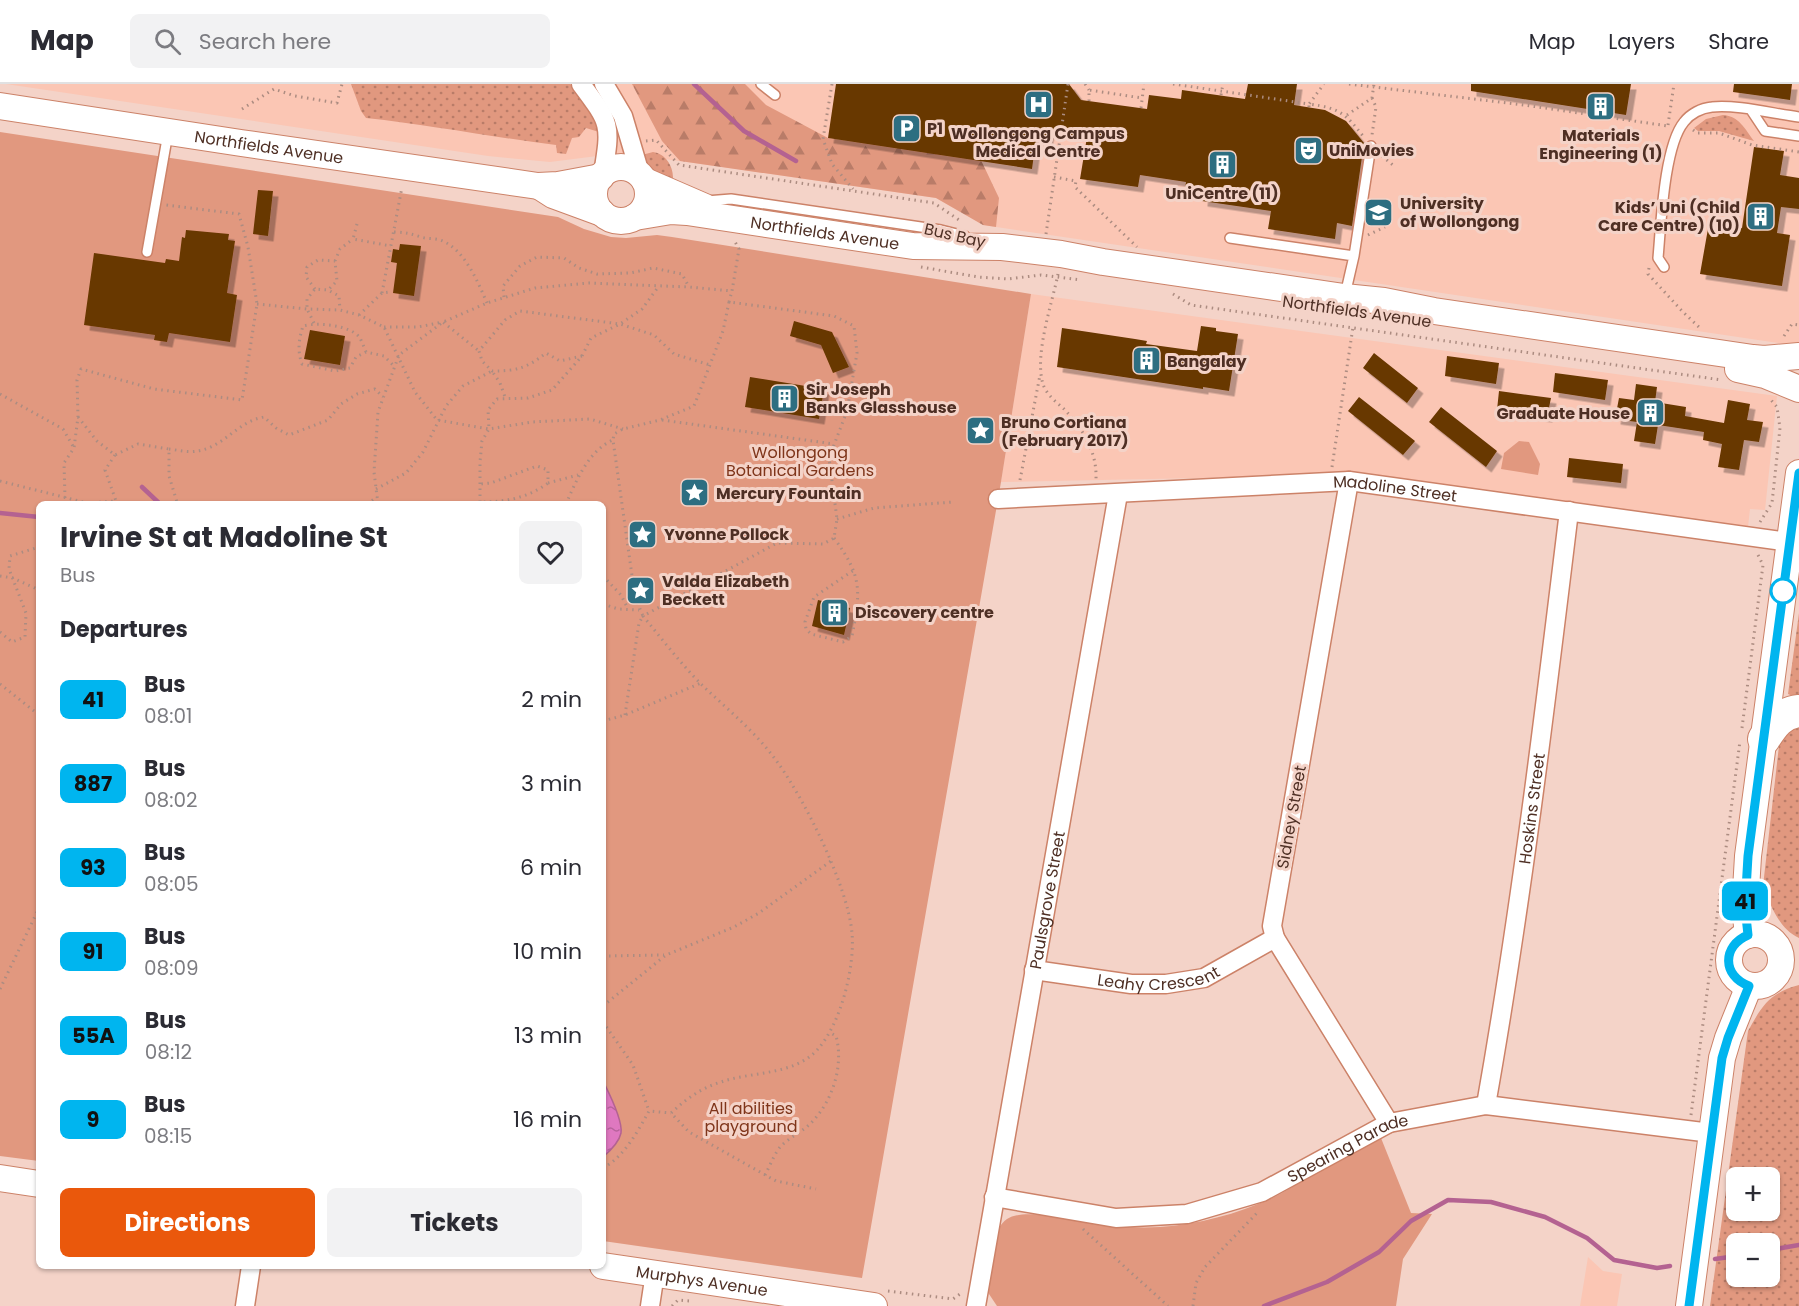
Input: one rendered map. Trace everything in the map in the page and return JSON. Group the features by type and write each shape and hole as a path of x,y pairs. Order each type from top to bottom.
{"highway":[{"path":"1748,736 1776,722 1784,715 1799,711"}],"main road":[{"name":"Northfields Avenue","path":"0,106 538,186 558,185 602,175"},
{"path":"623,167 636,172 643,179 648,194 645,207 629,220 615,220 602,213 595,202 594,195 597,182 602,175 623,167"},
{"name":"Northfields Avenue","path":"643,179 684,198 740,230"},
{"name":"Northfields Avenue","path":"538,186 553,195 602,213"},
{"name":"Northfields Avenue","path":"635,217 671,211 740,230 913,255 944,255 1059,268 1620,349 1749,371 1799,387"},
{"name":"Northfields Avenue","path":"913,255 1002,246 1753,358 1799,356"},
{"path":"1799,363 1796,373 1799,387"},
{"path":"1689,1306 1722,1058 1728,1038 1761,983 1778,974 1782,959 1780,951 1760,937 1745,907 1748,736 1789,542 1799,473"},
{"path":"1799,956 1760,937 1735,943 1728,957 1736,979 1761,983 1799,972"},
{"path":"0,1178 36,1184"},
{"name":"Murphys Avenue","path":"606,1266 880,1299"}],"street":[{"path":"581,84 606,119 609,130 602,175"},
{"path":"604,84 623,116 643,179"},
{"name":"Madoline Street","path":"998,499 1349,481 1789,542"},
{"name":"Sidney Street","path":"1275,938 1272,926 1349,481"},
{"name":"Paulsgrove Street","path":"976,1306 993,1197 1118,494"},
{"name":"Hoskins Street","path":"1486,1105 1502,1016 1532,815 1569,511"},
{"path":"1275,938 1389,1123"},
{"name":"Leahy Crescent","path":"1034,970 1131,984 1166,984 1204,978 1275,938"},
{"name":"Spearing Parade","path":"993,1197 1116,1218 1187,1214 1262,1192 1389,1123 1486,1105 1711,1133"},
{"path":"245,1306 251,1269"},
{"path":"650,1306 655,1274"}],"lane":[{"path":"761,84 775,95"},
{"path":"1664,267 1658,258 1671,152 1680,128 1689,117 1702,109 1711,107 1799,117"},
{"path":"1751,110 1765,131 1799,136"},
{"path":"147,252 168,132"},
{"path":"1344,297 1354,256 1371,146"},
{"name":"Bus Bay","path":"684,198 731,199 941,230 1002,246"},
{"path":"1230,238 1354,256"}],"path":[{"path":"242,109 274,89 295,96 337,103 342,84"},
{"path":"679,165 855,191 832,164 823,139 832,84"},
{"path":"1045,237 1068,84"},
{"path":"1085,84 1089,90 1089,101"},
{"path":"1141,108 1144,84"},
{"path":"1173,84 1309,106 1325,106 1347,115 1372,98"},
{"path":"1221,93 1223,84"},
{"path":"1309,106 1324,84"},
{"path":"1349,84 1524,105 1680,128 1697,133 1719,133 1741,142 1799,152"},
{"path":"1371,146 1376,107 1372,98 1374,86"},
{"path":"1089,90 1142,98"},
{"path":"656,140 679,165 684,198"},
{"path":"1054,177 1076,181 1075,187 1141,250"},
{"path":"359,315 382,293 402,187"},
{"path":"65,498 64,463 74,448 78,417 77,380 81,369 154,389 242,400 257,304 248,246 239,214 156,204"},
{"path":"328,290 337,281 335,261 340,249 353,239 357,224"},
{"path":"671,1113 689,1096 719,1082 798,1064 818,1050 842,1002 852,958 852,933 844,895 831,861 778,763 750,729 701,683 643,616 635,597 614,434 623,429 660,420 694,406 723,331 739,249 733,237 740,230"},
{"path":"394,232 410,232 441,240 462,257 477,280 487,303"},
{"path":"353,239 391,246"},
{"path":"913,255 935,271 1008,279 1041,275 1092,282"},
{"path":"504,297 503,286 520,266 537,257 564,258 579,268 597,274 630,273 653,268 682,274 689,287"},
{"path":"335,261 318,260 307,267 306,277 315,289 328,290 339,296 340,310"},
{"path":"1020,484 1041,369 1049,310 1058,277"},
{"path":"257,304 340,310 359,315 384,327 418,327 443,322 487,303 535,288 589,283 732,291"},
{"path":"480,501 482,441 489,429 488,410 497,399 528,398 552,390 582,356 591,338 620,324 642,309 659,286"},
{"path":"314,323 307,309 307,298 315,289"},
{"path":"382,293 390,292"},
{"path":"1172,293 1191,305 1727,381"},
{"path":"729,302 834,316 854,326 857,353 847,411 829,458 837,519 834,538 849,558 854,570 859,587 858,605 852,636 843,642 811,634 806,629 805,622 814,597 854,570"},
{"path":"479,351 506,320 520,311 620,324 654,335 674,354 710,365"},
{"path":"443,322 479,351 482,361 500,383 505,397"},
{"path":"378,501 374,472 378,412 383,397 399,355 443,322"},
{"path":"366,352 359,337 341,327 314,323 303,326 299,339 299,355 302,364 335,371 343,370 350,368 357,357 366,352 384,356 394,367"},
{"path":"1792,324 1799,325"},
{"path":"384,327 415,392 437,420 489,429 532,422 590,418 623,429"},
{"path":"1332,469 1353,327"},
{"path":"376,489 406,473 423,452 437,420 464,386 492,371 513,371 532,364 546,353 560,361 582,356"},
{"path":"1041,369 1044,387 1078,425 1094,454 1096,480"},
{"path":"116,501 105,470 115,455 138,444 197,452 218,444 254,418 264,417 276,428 289,435 328,420 341,404 357,394 375,389 383,397"},
{"path":"1759,526 1761,518 1772,503 1780,428 1777,407 1765,393"},
{"path":"0,394 63,429 74,448"},
{"path":"78,417 98,441 115,455"},
{"path":"660,420 834,444"},
{"path":"567,501 579,475 603,444 613,440"},
{"path":"169,449 170,476 177,501"},
{"path":"480,484 491,483 537,466 548,470 548,483"},
{"path":"505,501 534,493 548,483 579,475"},
{"path":"0,481 78,501"},
{"path":"371,501 377,497"},
{"path":"837,519 874,508 953,502"},
{"path":"625,715 639,623 643,616 777,543 823,544 834,538"},
{"path":"0,632 12,642 25,637 26,613 9,569 10,556 36,548"},
{"path":"1691,1117 1748,736 1762,565 1755,550"},
{"path":"0,576 13,578 36,589"},
{"path":"606,579 621,595 628,609"},
{"path":"606,605 618,609 640,610"},
{"path":"606,720 625,715 701,683"},
{"path":"0,684 34,711"},
{"path":"606,1004 666,955 734,927 759,913 831,861"},
{"path":"0,989 36,914"},
{"path":"606,956 666,955"},
{"path":"606,1026 633,1065 649,1111 634,1137 606,1166"},
{"path":"765,1175 780,1147 810,1124 834,1087 838,1065 836,1036 829,1032"},
{"path":"649,1111 671,1113 689,1132 776,1181 816,1189"},
{"path":"1193,1306 1196,1283 1205,1267 1262,1208 1273,1186"},
{"path":"1086,1213 1083,1230 1168,1306"},
{"path":"880,1299 953,1299 959,1297 965,1288"},
{"path":"672,1306 678,1300 701,1303"}],"shaded area":[{"name":"University of Wollongong","path":"6,84 1799,84 1799,346 983,225 936,198 621,153 550,162 488,156"},
{"path":"1031,294 1777,396 1765,510 1750,509 1748,527 1345,475 1001,482"},
{"path":"1588,1257 1603,1271 1622,1274 1617,1306 1580,1306"}],"green space":[{"path":"351,84 570,84 589,110 599,132 586,128 579,137 572,138 566,154 557,153 556,145 366,118"},
{"path":"632,84 745,84 766,105 828,138 980,158 999,198 996,227 983,225 936,198 680,161 662,141"},
{"path":"1723,115 1737,121 1754,141 1719,131 1698,131 1694,128 1706,119"},
{"name":"Wollongong Botanical Gardens","path":"0,132 558,217 584,229 611,237 657,235 672,237 1031,294 1001,482 862,1278 606,1241 606,501 36,501 36,1161 0,1156"},
{"path":"653,152 663,156 670,164 673,174 672,185 651,169 642,155"},
{"path":"1519,441 1529,442 1540,464 1538,475 1501,469 1504,453"},
{"path":"1799,613 1799,699 1788,694"},
{"path":"1799,716 1799,938 1781,923 1763,886 1781,728"},
{"path":"1799,985 1799,1306 1710,1306 1726,1190 1726,1221 1780,1221 1780,1167 1729,1167 1748,1031 1758,1014 1773,996"},
{"path":"1381,1138 1411,1213 1432,1214 1403,1259 1396,1306 997,1306 989,1294 987,1286 990,1259 997,1232 1007,1219 1016,1215 1055,1216 1105,1226 1133,1227 1160,1227 1204,1221 1274,1197 1328,1165"}],"water":[{"path":"606,1088 621,1128 618,1140 606,1154"}],"building":[{"name":"UniCentre (11)","path":"836,84 1069,84 1081,100 1147,109 1149,95 1181,99 1182,90 1245,99 1248,84 1297,84 1294,105 1325,110 1346,121 1364,143 1352,226 1337,223 1335,239 1268,229 1271,211 1202,201 1203,191 1185,189 1186,182 1140,175 1138,187 1080,179 1087,137 1049,132 1047,142 1036,140 1032,169 828,138"},
{"name":"Materials Engineering (1)","path":"1471,84 1631,84 1626,115 1471,91"},
{"path":"1734,84 1792,84 1790,100 1733,92"},
{"name":"Kids’ Uni (Child Care Centre) (10)","path":"1754,147 1784,151 1780,175 1799,178 1799,209 1781,207 1777,233 1790,235 1782,286 1700,274 1709,223 1742,228"},
{"path":"258,190 273,191 268,236 253,234"},
{"path":"186,230 229,234 228,240 235,241 227,293 237,295 230,342 169,333 167,342 154,340 155,335 84,325 94,253 165,263 166,259 179,261 182,237 185,238"},
{"path":"400,244 421,246 414,296 393,293 397,263 391,262 393,249 399,250"},
{"path":"794,321 832,332 849,367 833,373 821,345 790,336"},
{"name":"Bangalay","path":"1201,326 1238,334 1229,391 1057,367 1062,328 1197,351"},
{"path":"310,330 345,336 340,365 304,359"},
{"path":"1374,353 1418,388 1407,403 1363,368"},
{"name":"Graduate House","path":"1447,356 1499,363 1496,384 1445,376"},
{"name":"Graduate House","path":"1555,373 1608,380 1605,400 1553,392"},
{"name":"Sir Joseph Banks Glasshouse","path":"750,377 824,389 819,419 745,407"},
{"path":"1636,384 1657,387 1655,402 1686,407 1685,416 1724,423 1728,400 1750,404 1747,420 1763,422 1759,442 1744,440 1739,470 1718,467 1722,444 1703,440 1704,432 1658,425 1655,444 1634,441 1637,422 1615,419 1619,398 1634,400"},
{"name":"Graduate House","path":"1499,391 1551,398 1547,417 1497,410"},
{"path":"1359,397 1415,441 1403,455 1348,411"},
{"name":"Graduate House","path":"1441,407 1497,451 1486,467 1429,422"},
{"name":"Graduate House","path":"1569,458 1623,464 1621,483 1567,477"},
{"name":"Discovery centre","path":"818,600 850,608 844,635 812,626"}],"waterway":[{"path":"694,84 744,131 796,161"},
{"path":"142,487 157,501"},
{"path":"0,513 36,517"},
{"path":"1264,1306 1327,1282 1379,1252 1411,1221 1448,1200 1491,1202 1545,1217 1587,1238 1614,1260 1657,1268 1670,1266"},
{"path":"1780,1248 1799,1245"},
{"path":"1715,1259 1726,1258"}],"bus line":[{"name":"41","path":"1689,1306 1722,1058 1735,1018 1749,986 1736,979 1731,972 1728,957 1735,943 1748,935 1745,880 1799,473"}],"place":[{"name":"Wollongong Campus Medical Centre","path":"1038,105"},
{"name":"Materials Engineering (1)","path":"1601,107"},
{"name":"P1","path":"906,128"},
{"name":"UniMovies","path":"1308,150"},
{"name":"UniCentre (11)","path":"1222,165"},
{"name":"University of Wollongong","path":"1379,212"},
{"name":"Kids’ Uni (Child Care Centre) (10)","path":"1761,216"},
{"name":"Bangalay","path":"1146,361"},
{"name":"Sir Joseph Banks Glasshouse","path":"785,398"},
{"name":"Graduate House","path":"1651,413"},
{"name":"Bruno Cortiana (February 2017)","path":"980,431"},
{"name":"Mercury Fountain","path":"695,493"},
{"name":"Yvonne Pollock","path":"643,534"},
{"name":"Valda Elizabeth Beckett","path":"641,590"},
{"name":"Discovery centre","path":"834,612"}],"park label":[{"name":"All abilities playground","path":"751,1117"}]}
